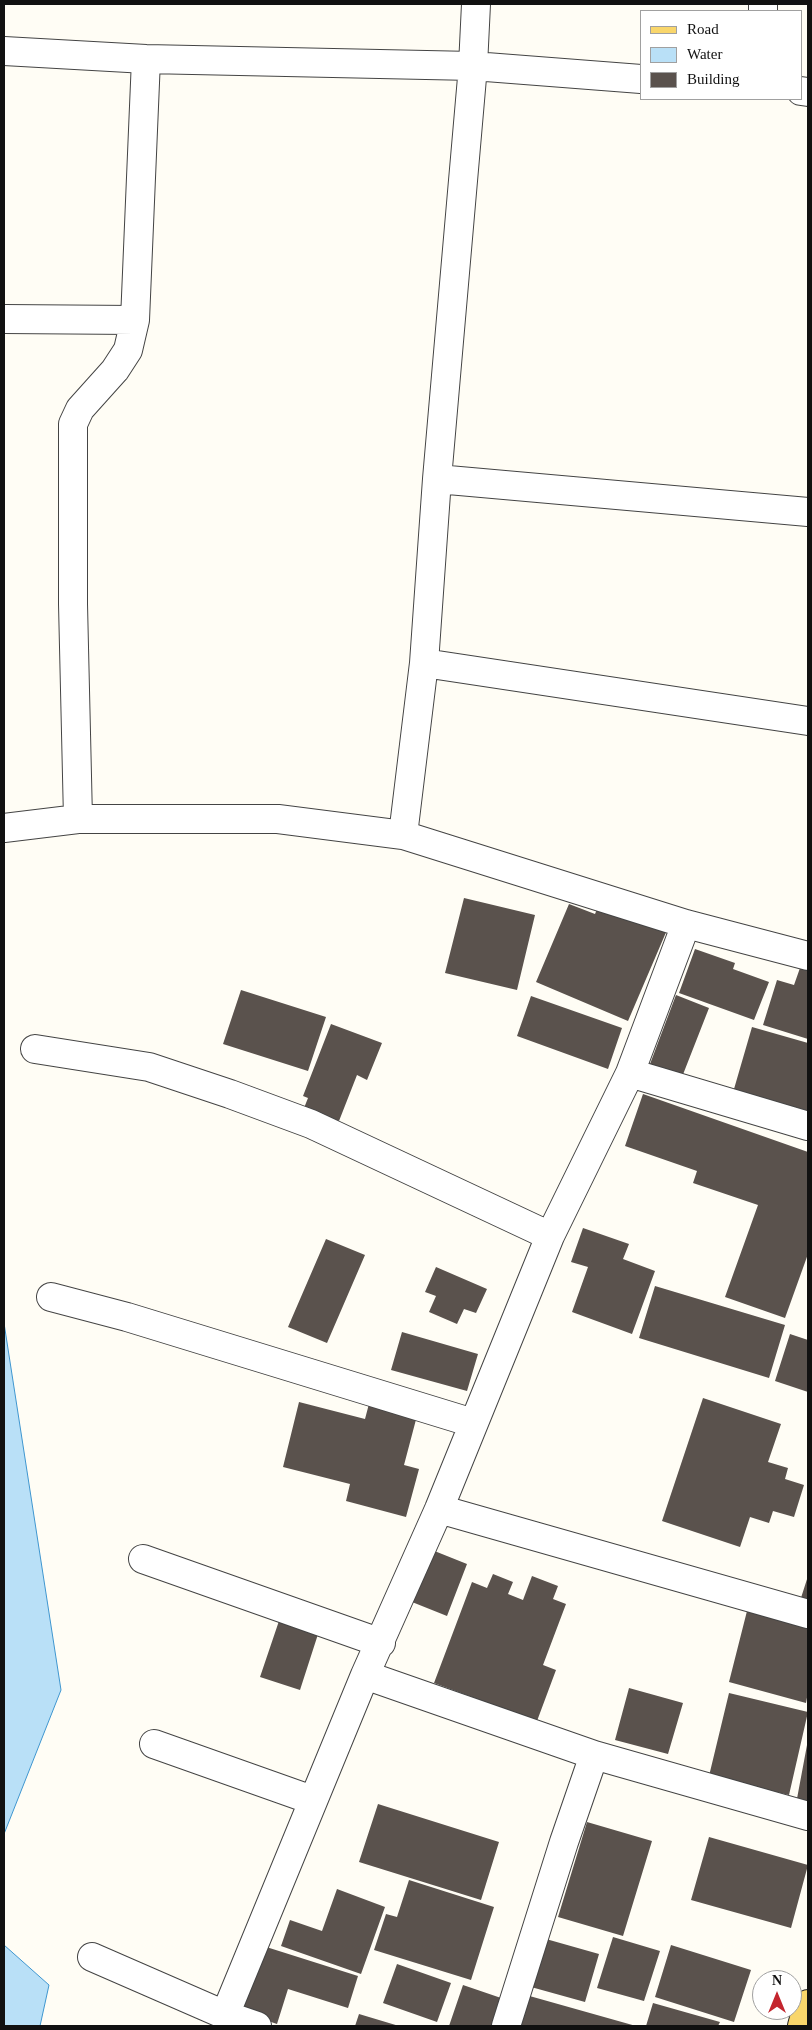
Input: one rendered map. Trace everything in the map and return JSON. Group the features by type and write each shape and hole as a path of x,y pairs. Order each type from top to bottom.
{"main road":[{"path":"802,2026 808,2004"}],"street":[{"path":"403,835 424,663 437,479 473,66 476,4"},
{"path":"4,51 146,59 473,66 640,79"},
{"path":"78,819 73,604 73,424 80,409 114,370 128,350 135,320 146,59"},
{"path":"4,319 135,320"},
{"path":"437,479 808,512"},
{"path":"424,663 808,721"},
{"path":"4,828 78,819 278,818 403,835 686,924 808,956"},
{"path":"225,2015 312,1800 439,1509 550,1236 630,1073 686,924"},
{"path":"35,1049 150,1067 230,1094 311,1124 550,1236"},
{"path":"630,1073 808,1126"},
{"path":"51,1297 127,1317 474,1423"},
{"path":"439,1509 808,1614"},
{"path":"143,1559 381,1643"},
{"path":"365,1675 594,1755 808,1816"},
{"path":"154,1744 312,1800"},
{"path":"506,2026 564,1842 594,1755"},
{"path":"92,1957 225,2015 257,2026"}],"water":[{"path":"4,1323 61,1690 4,1834"},
{"path":"4,1945 49,1985 40,2026 4,2026"}],"building":[{"path":"464,898 535,915 517,990 445,973"},
{"path":"600,902 667,930 628,1021 536,982 569,904 595,914"},
{"path":"695,949 735,963 733,969 769,982 754,1020 679,993"},
{"path":"800,968 808,971 808,1039 763,1025 777,980 794,985"},
{"path":"241,990 326,1017 308,1071 223,1044"},
{"path":"676,995 709,1008 682,1077 650,1064"},
{"path":"531,996 622,1028 608,1069 517,1036"},
{"path":"331,1024 382,1043 367,1080 357,1075 339,1121 304,1108 308,1098 303,1096"},
{"path":"752,1027 808,1043 808,1111 734,1089"},
{"path":"643,1094 808,1152 808,1254 785,1318 725,1297 758,1205 693,1183 697,1171 625,1146"},
{"path":"583,1228 629,1244 623,1259 655,1271 632,1334 572,1312 588,1267 571,1262"},
{"path":"326,1239 365,1255 327,1343 288,1327"},
{"path":"436,1267 487,1289 476,1313 464,1309 457,1324 429,1312 436,1296 425,1292"},
{"path":"655,1286 785,1325 769,1378 639,1338"},
{"path":"402,1332 478,1354 467,1391 391,1370"},
{"path":"790,1334 808,1340 808,1392 775,1381"},
{"path":"703,1398 781,1424 768,1462 788,1468 785,1479 804,1485 794,1517 773,1511 769,1523 750,1517 740,1547 662,1521"},
{"path":"370,1400 418,1412 404,1465 419,1469 406,1517 346,1501 350,1484 283,1467 299,1402 365,1419"},
{"path":"432,1550 467,1564 447,1616 412,1602"},
{"path":"493,1574 513,1582 508,1594 523,1600 532,1576 558,1586 553,1599 566,1604 543,1665 556,1670 537,1721 434,1683 472,1582 487,1588"},
{"path":"808,1576 808,1604 800,1601"},
{"path":"747,1611 808,1627 808,1692 806,1703 729,1682"},
{"path":"281,1615 320,1628 300,1690 260,1677"},
{"path":"629,1688 683,1703 668,1754 615,1740"},
{"path":"729,1693 808,1712 789,1795 709,1776"},
{"path":"808,1745 808,1806 796,1804"},
{"path":"378,1804 499,1842 481,1900 359,1862"},
{"path":"587,1822 652,1841 623,1936 558,1917"},
{"path":"709,1837 808,1865 791,1928 691,1900"},
{"path":"409,1880 494,1907 471,1980 374,1950 386,1914 397,1917"},
{"path":"337,1889 385,1907 361,1974 281,1946 290,1920 322,1931"},
{"path":"613,1937 660,1951 644,2001 597,1988"},
{"path":"546,1939 599,1954 585,2002 531,1987"},
{"path":"260,1945 358,1976 348,2008 288,1989 277,2024 239,2011"},
{"path":"671,1945 751,1970 734,2022 655,1997"},
{"path":"397,1964 451,1983 437,2022 383,2003"},
{"path":"463,1985 504,1999 495,2026 449,2026"},
{"path":"526,1995 636,2026 517,2026"},
{"path":"653,2003 720,2022 718,2026 646,2026"},
{"path":"359,2014 399,2026 355,2026"}]}
